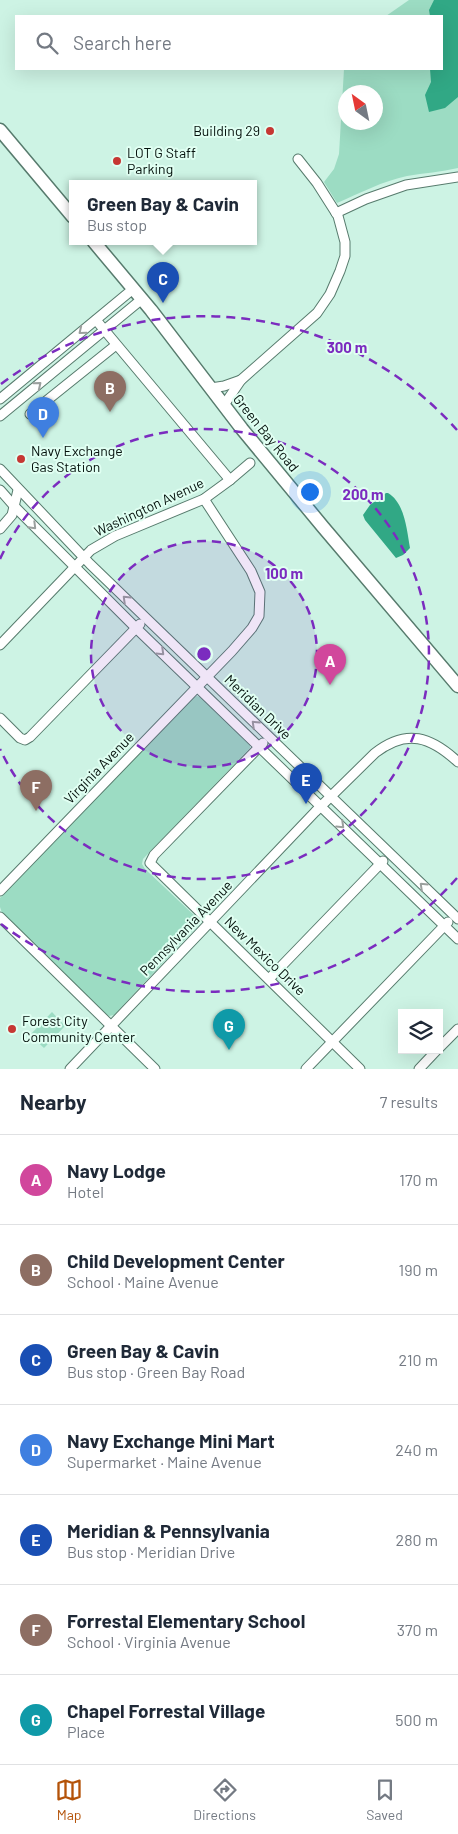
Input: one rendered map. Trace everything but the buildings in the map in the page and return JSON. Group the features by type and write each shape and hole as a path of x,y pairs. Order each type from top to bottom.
{"main road":[{"path":"0,130 69,212"},
{"name":"Green Bay Road","path":"96,245 142,299 323,528 458,686"}],"street":[{"path":"224,405 241,380 317,313 330,294 345,256 343,229 336,213 317,183 298,159"},
{"path":"336,213 358,202 411,184 458,178"},
{"path":"0,399 133,289"},
{"path":"0,416 142,299"},
{"path":"96,320 230,480"},
{"path":"30,414 116,344"},
{"path":"211,388 241,380"},
{"name":"Washington Avenue","path":"0,645 91,550 110,539 204,499 250,463"},
{"name":"Meridian Drive","path":"0,469 84,558 456,918"},
{"name":"Meridian Drive","path":"0,490 136,628 458,939"},
{"path":"0,529 12,515 18,490"},
{"name":"Virginia Avenue","path":"0,890 232,651 252,628 258,616 260,592 251,571 204,499"},
{"path":"0,718 20,738 25,740 30,737 145,618"},
{"path":"259,747 269,737"},
{"name":"Pennsylvania Avenue","path":"70,1069 321,806 386,744 402,738 429,740 458,762"},
{"name":"New Mexico Drive","path":"259,747 154,855 150,863 360,1069"},
{"path":"268,979 390,855"},
{"path":"0,917 155,1069"},
{"path":"306,1069 445,926 456,918"},
{"path":"443,1044 458,1029"},
{"path":"419,1069 433,1054"}],"shaded area":[{"path":"409,0 458,0 458,168 398,178 337,203 324,182 334,169 339,154 340,130 383,130 383,85 343,85 344,70 443,70 443,15 387,15"},
{"path":"434,0 458,0 458,97 445,108 429,112 425,95 431,82 430,70 443,70 443,15 430,15 429,10"},
{"path":"386,493 394,498 402,510 410,548 403,555 396,558 363,515 370,505"},
{"path":"197,696 202,698 250,744 250,748 143,859 142,864 145,869 200,923 114,1015 109,1016 2,913 0,898 191,698"},
{"path":"52,1012 65,1026 44,1048 30,1035"}],"place":[{"name":"Building 29","path":"270,131"},
{"name":"LOT G Staff Parking","path":"117,161"},
{"name":"Green Bay & Cavin","path":"163,303"},
{"name":"Child Development Center","path":"110,412"},
{"name":"Navy Exchange Mini Mart","path":"43,438"},
{"name":"Navy Exchange Gas Station","path":"21,459"},
{"name":"Navy Lodge","path":"330,685"},
{"name":"Meridian & Pennsylvania","path":"306,804"},
{"name":"Forrestal Elementary School","path":"36,811"},
{"name":"Forest City Community Center","path":"12,1029"},
{"name":"Chapel Forrestal Village","path":"229,1050"}]}
